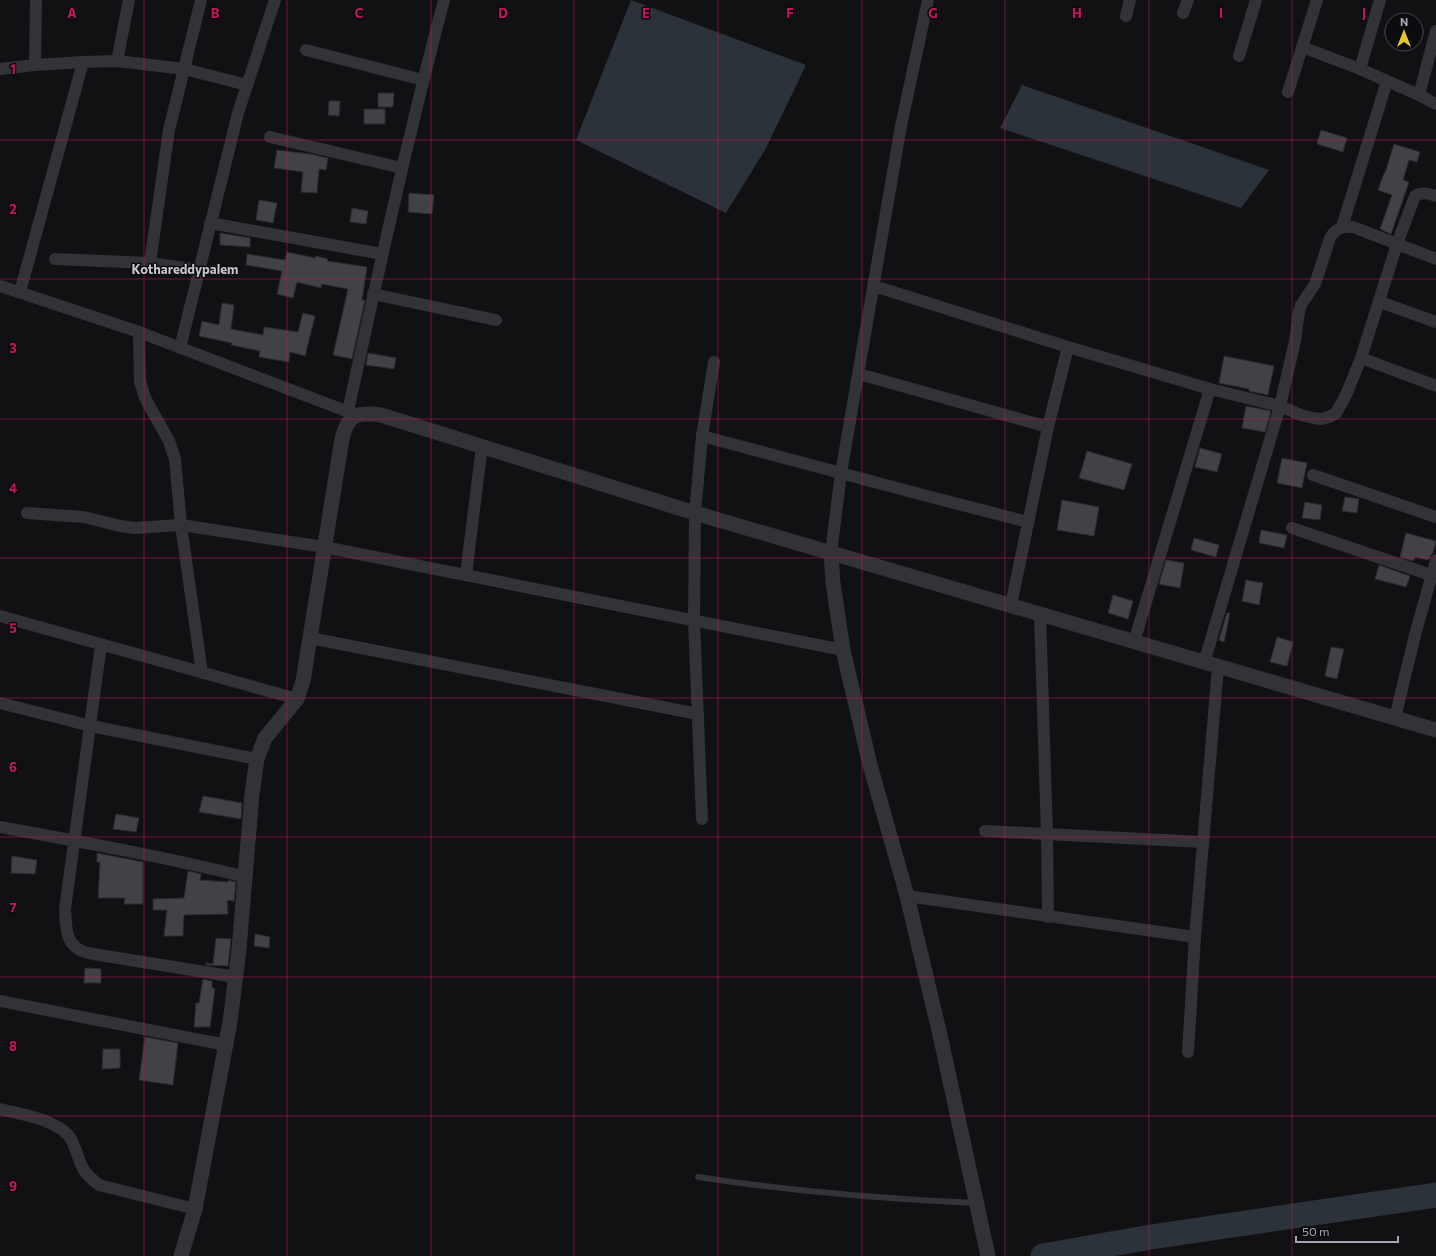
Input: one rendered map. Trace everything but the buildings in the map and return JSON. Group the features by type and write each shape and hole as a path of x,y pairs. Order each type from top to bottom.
{"street":[{"path":"35,65 36,0"},
{"path":"117,61 129,0"},
{"path":"150,263 169,130 201,0"},
{"path":"180,348 227,157 247,85 275,0"},
{"path":"181,1256 195,1209 226,1045 236,977 246,878 252,794 257,759 265,738 297,698 303,681 344,428 352,413 373,294 423,80 444,0"},
{"path":"928,0 901,126 841,473 831,553 833,583 843,650 870,765 907,896 940,1035 988,1256"},
{"path":"1126,16 1130,0"},
{"path":"1183,13 1188,0"},
{"path":"1239,56 1256,0"},
{"path":"1288,92 1317,0"},
{"path":"1360,69 1380,0"},
{"path":"1419,94 1436,31"},
{"path":"1302,47 1360,69 1419,94 1436,104"},
{"path":"306,50 423,80"},
{"path":"0,69 35,65 117,61 184,69 247,85"},
{"path":"20,292 83,62"},
{"path":"1342,227 1387,81"},
{"path":"270,137 402,168"},
{"path":"874,286 1068,347 1210,389 1280,406 1313,418 1321,419 1336,413 1342,404 1361,358 1380,302 1397,244 1415,196 1420,193 1436,196"},
{"path":"210,223 382,254"},
{"path":"1188,1052 1195,937 1203,842 1211,665 1280,406 1295,341 1301,305 1315,284 1330,238 1334,232 1342,227 1353,227 1436,259"},
{"path":"55,259 150,263 199,270"},
{"path":"0,286 139,332 352,413 381,415 695,513 1436,730"},
{"path":"373,294 496,320"},
{"path":"1380,302 1436,322"},
{"path":"139,332 140,381 145,398 169,441 175,459 181,525 202,673"},
{"path":"1011,605 1048,427 1068,347"},
{"path":"1361,358 1436,386"},
{"path":"702,819 694,621 695,513 702,436 714,362"},
{"path":"859,374 1048,427"},
{"path":"1134,642 1210,389"},
{"path":"702,436 1028,522"},
{"path":"466,575 482,446"},
{"path":"1313,476 1436,517"},
{"path":"27,513 84,517 134,528 181,525 324,546 843,650"},
{"path":"1292,528 1431,575"},
{"path":"1395,718 1415,634 1436,560"},
{"path":"1040,614 1048,917"},
{"path":"0,616 297,698"},
{"path":"310,638 698,714"},
{"path":"102,645 65,909 66,925 72,944 80,950 93,954 236,977"},
{"path":"0,703 91,726 257,759"},
{"path":"0,827 193,864 246,878"},
{"path":"985,831 1203,842"},
{"path":"907,896 1195,937"},
{"path":"0,1001 226,1045"},
{"path":"0,1109 48,1122 63,1131 71,1140 81,1167 89,1177 99,1185 195,1209"}],"lane":[{"path":"698,1177 832,1194 976,1203"}],"shaded area":[{"path":"631,0 806,65 765,150 726,213 576,140"},
{"path":"1022,85 1269,170 1241,208 1000,128"}],"waterway":[{"path":"1043,1256 1151,1237 1436,1195"}],"district":[{"name":"Kothareddypalem","path":"185,269"}]}
